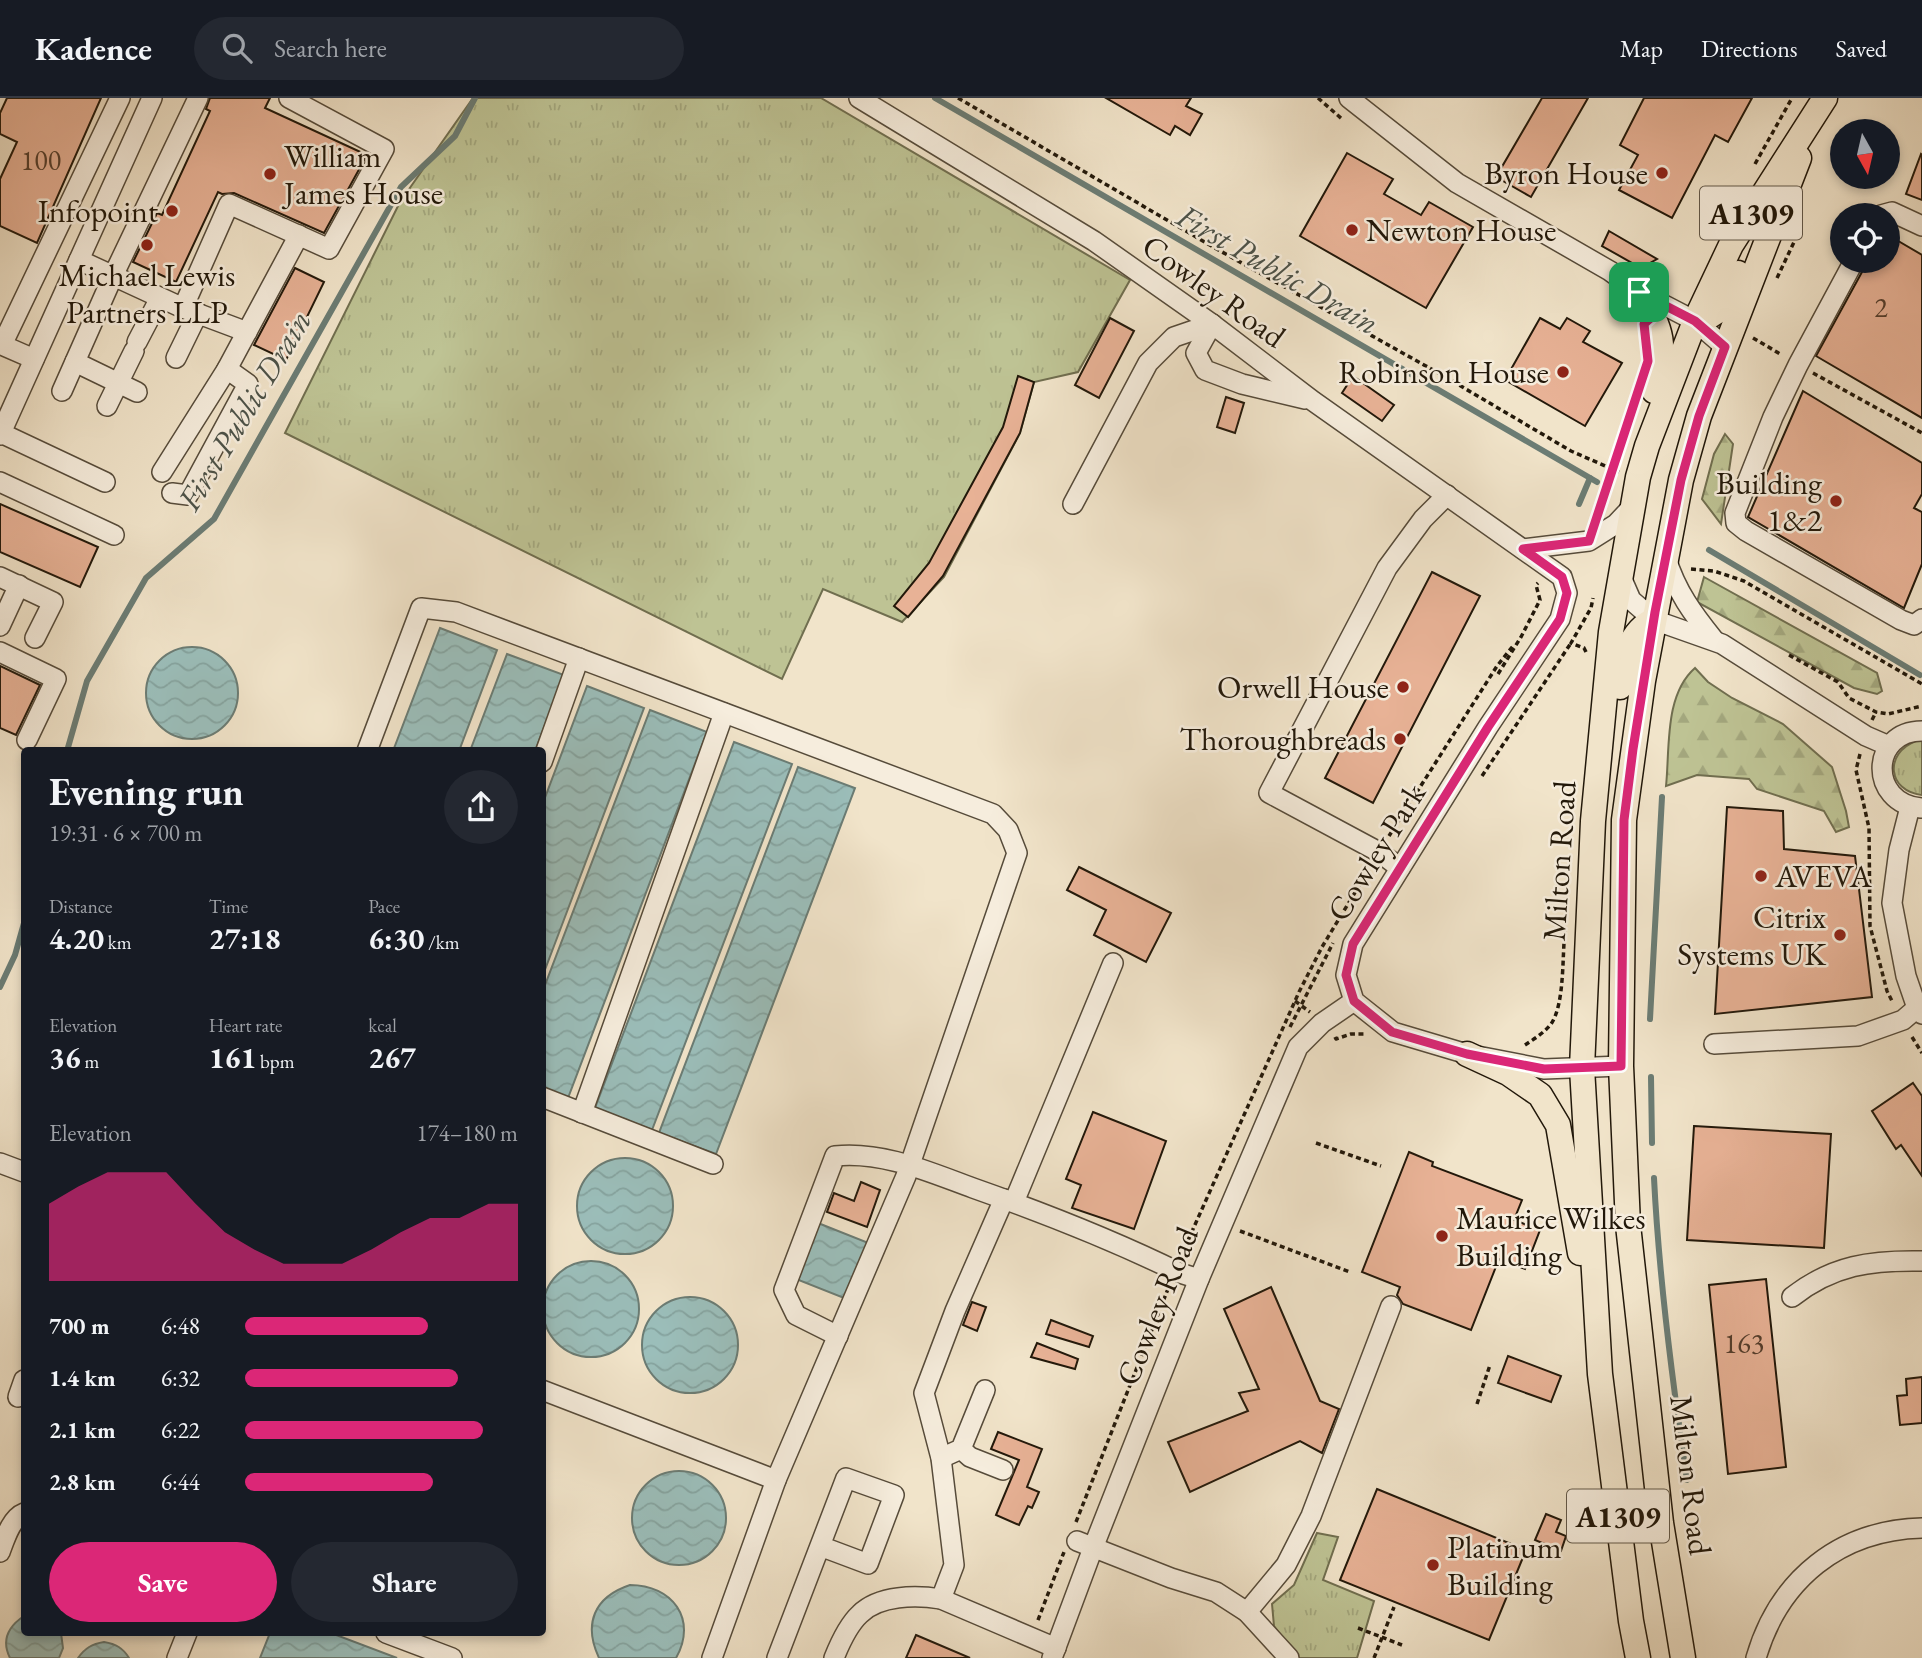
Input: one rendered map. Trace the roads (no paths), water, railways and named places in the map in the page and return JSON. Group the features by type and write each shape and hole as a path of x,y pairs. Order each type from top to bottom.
{"main road":[{"name":"Milton Road","path":"1684,1658 1661,1523 1628,1225 1621,1066 1624,820 1654,620 1675,560 1681,480 1699,416 1821,105"},
{"name":"Milton Road","path":"1638,1658 1600,1374 1582,1068 1594,821 1611,632 1638,477 1647,446 1695,321 1731,245 1821,105"},
{"name":"A1309","path":"1695,321 1710,318 1721,309 1757,234 1779,210"},
{"name":"A1309","path":"1639,292 1659,326 1662,350 1646,425 1647,446"},
{"name":"A1309","path":"1594,821 1611,744 1625,659 1633,638 1643,625 1654,620"},
{"name":"A1309","path":"1467,1054 1508,1073 1539,1095 1558,1125 1600,1374"}],"street":[{"path":"34,359 2,345 120,98"},
{"path":"105,482 0,434 152,98"},
{"path":"62,391 113,276 198,98"},
{"path":"176,358 190,310 229,204 329,248 384,149 289,98"},
{"name":"Cowley Road","path":"859,98 1094,241 1212,324 1313,401 1554,571"},
{"path":"1349,98 1457,183 1610,271 1639,292 1695,321 1725,347"},
{"path":"1900,216 1922,226"},
{"path":"162,472 228,369 299,235"},
{"path":"79,260 160,298 247,332"},
{"path":"1846,273 1791,360 1773,417 1735,513 1736,523 1901,620 1914,625 1922,619"},
{"name":"A1309","path":"1666,306 1690,301 1711,286"},
{"path":"107,406 160,298"},
{"path":"1212,324 1196,353 1205,370 1242,384 1313,401"},
{"path":"1073,504 1148,363 1174,337 1212,324"},
{"path":"75,362 137,392"},
{"path":"172,492 188,495 248,384 228,369"},
{"path":"0,482 114,535"},
{"path":"1400,868 1379,852 1269,793 1387,568 1423,519 1447,495"},
{"path":"1523,549 1589,541 1616,524 1633,506"},
{"path":"1675,560 1673,582 1688,608 1715,640"},
{"name":"Cowley Park","path":"1354,1001 1346,975 1353,944 1488,727 1560,619 1567,593 1562,577 1554,571"},
{"path":"0,577 53,602 35,638"},
{"path":"1621,577 1631,600 1654,620 1715,640 1866,736 1889,746"},
{"path":"0,626 19,585"},
{"path":"369,747 421,608 456,612 993,814 1008,830 1017,853 910,1165 776,1480 714,1657"},
{"path":"0,652 56,679 27,740"},
{"path":"546,751 579,658"},
{"path":"582,1113 724,713"},
{"path":"1714,1044 1811,1046 1858,1036 1920,1011 1906,976 1892,903 1899,850 1916,807 1899,802 1890,793 1882,770 1889,746 1902,736 1922,731"},
{"path":"941,1599 954,1565 941,1458 924,1393 955,1311 1009,1201 1113,964"},
{"path":"1354,1001 1392,1032 1467,1054 1544,1069 1621,1066"},
{"name":"Cowley Road","path":"1054,1653 1085,1544 1298,1047 1322,1023 1354,1001"},
{"path":"546,1099 713,1164"},
{"path":"838,1336 796,1315 784,1290 835,1156 858,1154 910,1165 1064,1220 1180,1273 1199,1279"},
{"path":"0,1163 21,1171"},
{"path":"1792,1297 1827,1274 1857,1265 1893,1260 1922,1261"},
{"path":"1247,1612 1286,1564 1311,1517 1391,1306"},
{"path":"941,1458 961,1449 985,1390"},
{"path":"546,1392 776,1480"},
{"path":"961,1449 970,1457 1003,1470"},
{"path":"778,1658 820,1546 846,1478 894,1495 868,1564 820,1546"},
{"path":"0,1552 6,1536 21,1514"},
{"path":"1756,1658 1768,1626 1779,1607 1807,1571 1825,1556 1843,1545 1879,1532 1896,1528 1922,1528"},
{"path":"1085,1544 1216,1592 1247,1612 1289,1658"},
{"path":"834,1658 841,1641 860,1614 882,1602 926,1597 941,1599 1054,1653"},
{"path":"177,1658 186,1636"},
{"path":"394,1636 452,1658"}],"water":[{"path":"440,628 497,650 461,747 395,747"},
{"path":"192,647 210,650 225,660 235,675 238,693 235,711 225,726 210,736 192,739 174,736 159,726 149,711 146,693 149,675 159,660 174,650"},
{"path":"507,654 564,675 537,747 472,747"},
{"path":"587,686 644,708 546,967 546,795"},
{"path":"650,710 707,732 568,1098 546,1089 546,983"},
{"path":"734,742 792,764 652,1130 595,1108"},
{"path":"798,767 855,788 716,1154 659,1133"},
{"path":"625,1158 643,1162 659,1172 669,1188 673,1206 669,1224 659,1240 643,1250 625,1254 607,1250 591,1240 581,1224 577,1206 581,1188 591,1172 607,1162"},
{"path":"818,1223 871,1244 849,1300 796,1279"},
{"path":"582,1262 600,1262 617,1269 631,1283 638,1300 638,1318 631,1335 617,1349 600,1356 582,1356 565,1349 557,1343 546,1324 546,1294 551,1283 565,1269"},
{"path":"690,1297 708,1300 724,1311 735,1327 738,1345 735,1363 724,1379 708,1390 690,1393 672,1390 656,1379 645,1363 642,1345 645,1327 656,1311 672,1300"},
{"path":"679,1471 697,1475 712,1485 722,1500 726,1518 722,1536 712,1551 697,1561 679,1565 661,1561 646,1551 636,1536 632,1518 636,1500 646,1485 661,1475"},
{"path":"630,1585 658,1591 677,1607 684,1630 676,1658 599,1658 592,1634 595,1613 608,1597"},
{"path":"21,1618 21,1636 61,1636 63,1648 59,1658 10,1658 6,1645 14,1624"},
{"path":"269,1636 339,1636 397,1658 260,1658"},
{"path":"104,1642 119,1647 129,1658 78,1658 89,1647"}],"waterway":[{"name":"First Public Drain","path":"68,747 87,681 146,578 214,519 401,187 455,136 475,98"},
{"name":"First Public Drain","path":"935,98 1597,482"},
{"path":"1579,504 1590,478"},
{"path":"1709,550 1920,675"},
{"path":"1650,1019 1662,797"},
{"name":"First Public Drain","path":"0,987 15,955 21,934"},
{"path":"1651,1077 1652,1143"},
{"path":"1654,1178 1667,1329 1687,1480"}],"place":[{"name":"Byron House","path":"1662,173"},
{"name":"William James House","path":"270,174"},
{"name":"Infopoint","path":"172,211"},
{"name":"Newton House","path":"1352,230"},
{"name":"Michael Lewis Partners LLP","path":"147,245"},
{"name":"Robinson House","path":"1563,372"},
{"name":"Building 1&2","path":"1836,501"},
{"name":"Orwell House","path":"1403,687"},
{"name":"Thoroughbreads","path":"1400,739"},
{"name":"AVEVA","path":"1761,876"},
{"name":"Citrix Systems UK","path":"1840,935"},
{"name":"Maurice Wilkes Building","path":"1442,1236"},
{"name":"Platinum Building","path":"1433,1565"}]}
